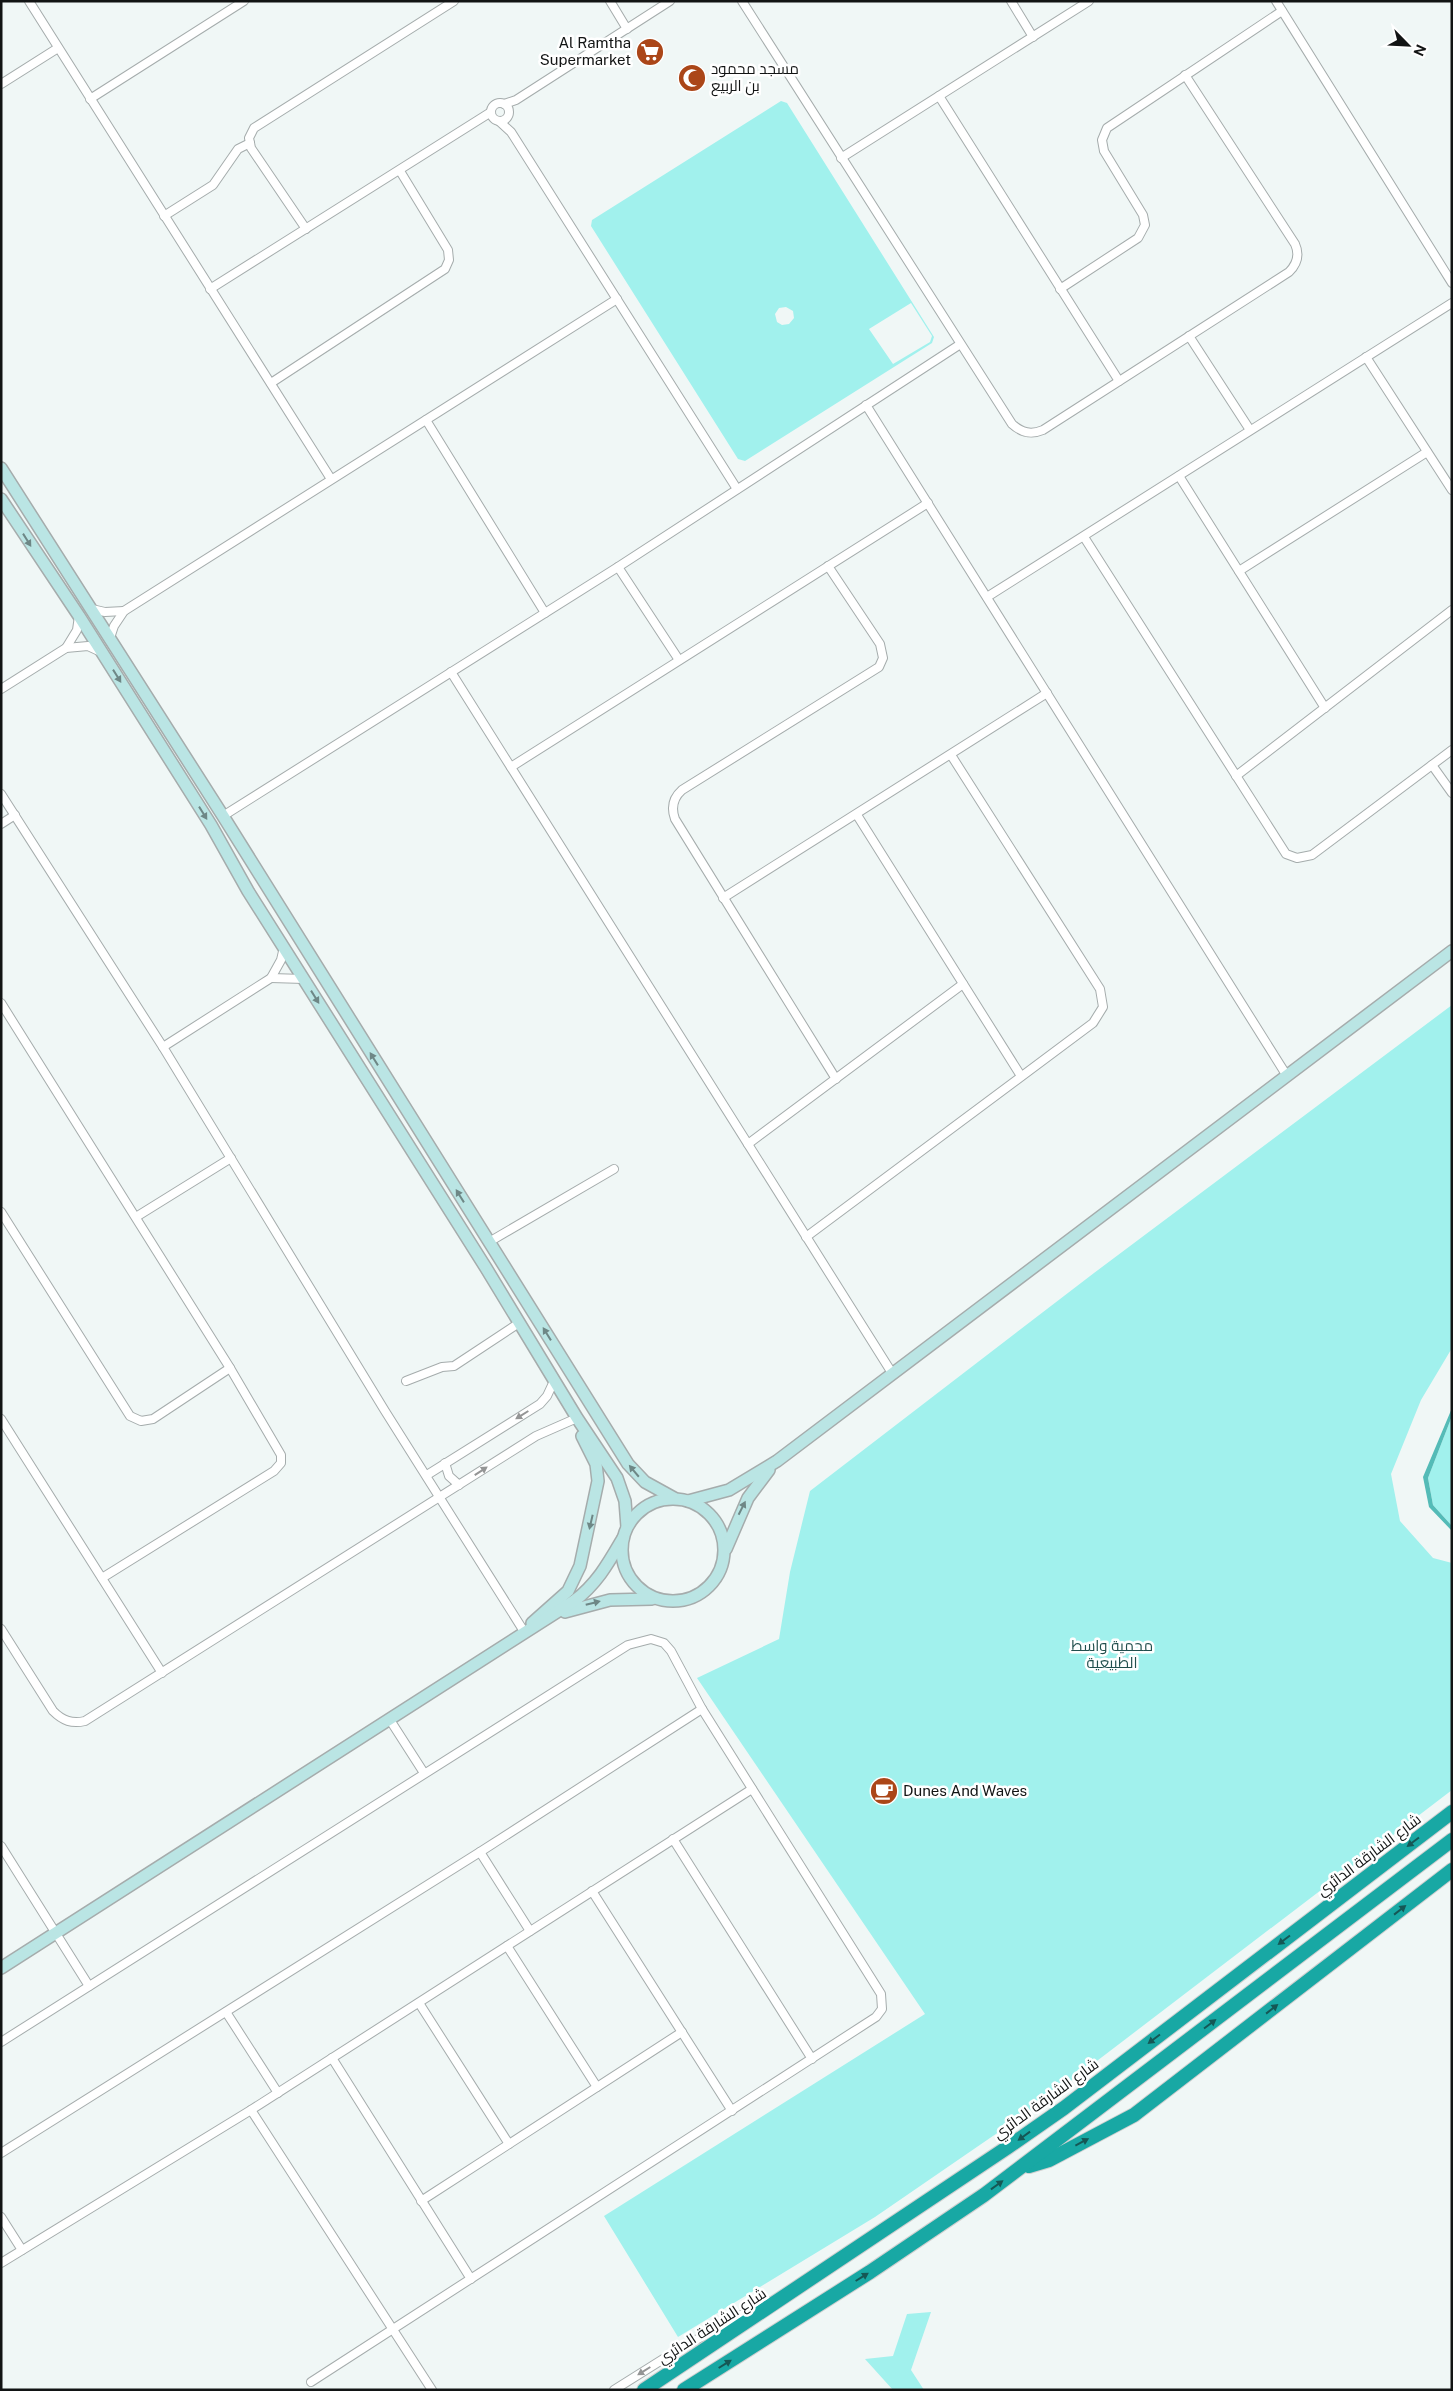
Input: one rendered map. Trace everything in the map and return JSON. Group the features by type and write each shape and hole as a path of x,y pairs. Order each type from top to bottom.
{"highway":[{"name":"شارع الشارقة الدائري","path":"644,2390 990,2160 1064,2108 1452,1812"},
{"path":"684,2390 909,2247 1021,2168 1452,1840"},
{"path":"1021,2168 1049,2160 1134,2115 1452,1870"}],"main road":[{"path":"1,468 223,816 633,1470 651,1487 674,1498 700,1506 711,1515 719,1527 723,1540 724,1554"},
{"path":"1,499 79,616 211,825 248,891 486,1268 579,1421 621,1485 625,1501 625,1533 621,1551 628,1576 636,1586 657,1600"},
{"path":"688,1501 729,1490 777,1461 1452,951"},
{"path":"486,1268 502,1283 520,1308 526,1308 529,1305"},
{"path":"526,1632 537,1616 568,1591 580,1566 598,1481 596,1464 584,1440 579,1421"},
{"path":"547,1618 605,1600 630,1598 679,1601 692,1598 703,1592 720,1571 724,1554 748,1498 777,1461"},
{"path":"1,1968 582,1595 596,1581 635,1515 646,1506 659,1500 674,1498"}],"street":[{"path":"90,99 244,1"},
{"path":"306,229 250,143 251,133 258,125 454,1"},
{"path":"610,1 627,29"},
{"path":"210,289 480,120 495,117 507,111 516,100 670,1"},
{"path":"742,1 959,344 1012,424 1023,432 1030,433 1043,430 1289,272 1296,264 1298,254 1295,244 1185,75"},
{"path":"1011,1 1033,37"},
{"path":"841,158 1090,1"},
{"path":"1276,1 1452,283"},
{"path":"32,2 90,99 332,480"},
{"path":"1060,289 1142,235 1145,220 1104,151 1104,134 1111,124 1282,12"},
{"path":"1,84 58,48"},
{"path":"939,96 1118,381"},
{"path":"507,111 495,105 495,117 511,132 737,489"},
{"path":"507,111 511,132"},
{"path":"164,216 213,185 238,149 250,143"},
{"path":"271,384 445,269 449,260 448,250 400,171"},
{"path":"92,609 111,612 124,611 617,299"},
{"path":"987,597 1452,303"},
{"path":"1190,336 1250,430"},
{"path":"223,816 618,567 959,344"},
{"path":"1366,357 1452,490"},
{"path":"866,405 1287,1076"},
{"path":"426,420 545,613"},
{"path":"1239,571 1427,452"},
{"path":"1179,476 1325,708"},
{"path":"511,767 928,503"},
{"path":"1084,536 1282,851 1291,857 1302,858 1312,855 1452,750"},
{"path":"828,566 880,644 883,658 875,670 682,790 675,798 673,809 676,819 723,898 836,1079"},
{"path":"618,567 679,660"},
{"path":"1236,776 1452,610"},
{"path":"110,638 124,611"},
{"path":"1,689 66,648 77,630 79,616"},
{"path":"66,648 88,646 102,652"},
{"path":"451,672 892,1373"},
{"path":"723,898 951,756 1047,693"},
{"path":"806,1237 1098,1018 1103,1007 1102,995 951,756"},
{"path":"1432,765 1452,793"},
{"path":"1,794 163,1047 440,1497 526,1632"},
{"path":"1,824 15,815"},
{"path":"857,815 1021,1076"},
{"path":"163,1047 271,978 281,960 284,947"},
{"path":"271,978 304,979"},
{"path":"748,1144 963,984"},
{"path":"1,1004 230,1368 280,1451 282,1459 274,1471 102,1578"},
{"path":"136,1217 231,1158"},
{"path":"489,1242 614,1168"},
{"path":"1,1212 130,1416 141,1421 153,1419 230,1368"},
{"path":"406,1381 442,1367 454,1366 520,1323"},
{"path":"427,1475 543,1402 554,1381"},
{"path":"1,1419 162,1673"},
{"path":"1,1629 53,1711 64,1720 71,1722 85,1720 536,1436 579,1421"},
{"path":"445,1463 450,1476 459,1486"},
{"path":"1,2042 628,1645 651,1638 664,1643 671,1651 702,1709 883,1998 882,2009 876,2017 812,2059 311,2382"},
{"path":"1,2153 480,1852 702,1709"},
{"path":"390,1720 424,1773"},
{"path":"1,2263 251,2110 752,1789"},
{"path":"673,1839 812,2059"},
{"path":"1,1846 89,1986"},
{"path":"480,1852 530,1931"},
{"path":"592,1891 732,2110"},
{"path":"507,1946 597,2087"},
{"path":"419,2002 509,2144"},
{"path":"226,2012 278,2092"},
{"path":"421,2201 682,2032"},
{"path":"332,2058 471,2279"},
{"path":"251,2110 392,2331 432,2390"},
{"path":"1,2218 22,2250"},
{"path":"614,2390 684,2347 771,2298 809,2281"}],"green space":[{"path":"781,101 787,103 934,337 932,343 745,461 738,459 591,226 592,220","holes":["911,303 932,336 930,342 893,364 869,329","786,307 793,311 794,318 789,324 782,325 777,322 775,314 779,308"]},
{"name":"محمية واسط الطبيعية","path":"1452,1005 1452,1348 1421,1400 1391,1474 1400,1521 1433,1558 1452,1563 1452,1790 1051,2096 875,2217 678,2337 604,2216 925,2014 697,1678 779,1639 790,1572 810,1491 1094,1273"},
{"path":"1452,1416 1452,1526 1433,1505 1428,1478"},
{"path":"931,2312 911,2370 924,2390 893,2390 865,2359 893,2356 907,2314"}],"shaded area":[{"path":"1452,1408 1452,1416 1428,1478 1433,1505 1452,1526 1452,1531 1429,1507 1423,1477"}],"place":[{"name":"Al Ramtha Supermarket","path":"650,52"},
{"name":"مسجد محمود بن الربيع","path":"692,78"},
{"name":"Dunes And Waves","path":"884,1791"}]}
